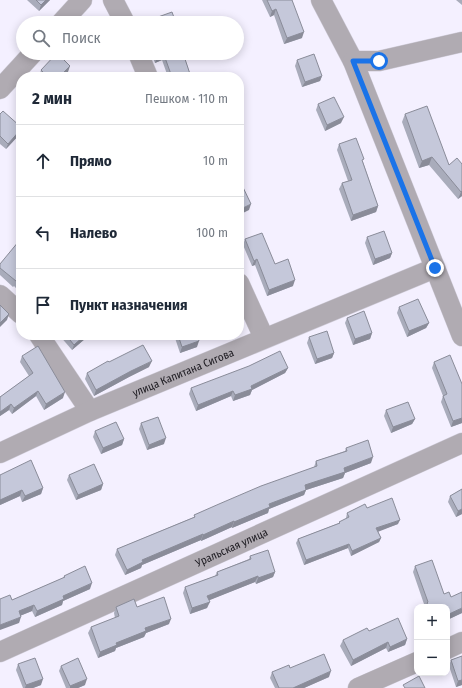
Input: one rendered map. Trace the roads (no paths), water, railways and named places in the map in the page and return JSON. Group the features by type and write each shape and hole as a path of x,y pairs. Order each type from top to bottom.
{"street":[{"path":"67,16 82,0"},
{"path":"113,0 121,16"},
{"path":"321,0 353,61 462,336"},
{"path":"353,61 379,61 462,42"},
{"path":"0,89 27,60"},
{"path":"141,60 146,72"},
{"name":"улица Капитана Сигова","path":"0,452 90,410 435,268"},
{"path":"244,294 264,338"},
{"path":"0,295 16,309"},
{"path":"42,340 90,410"},
{"name":"Уральская улица","path":"0,652 462,443"},
{"path":"450,648 462,642"},
{"path":"358,688 414,663"}]}
